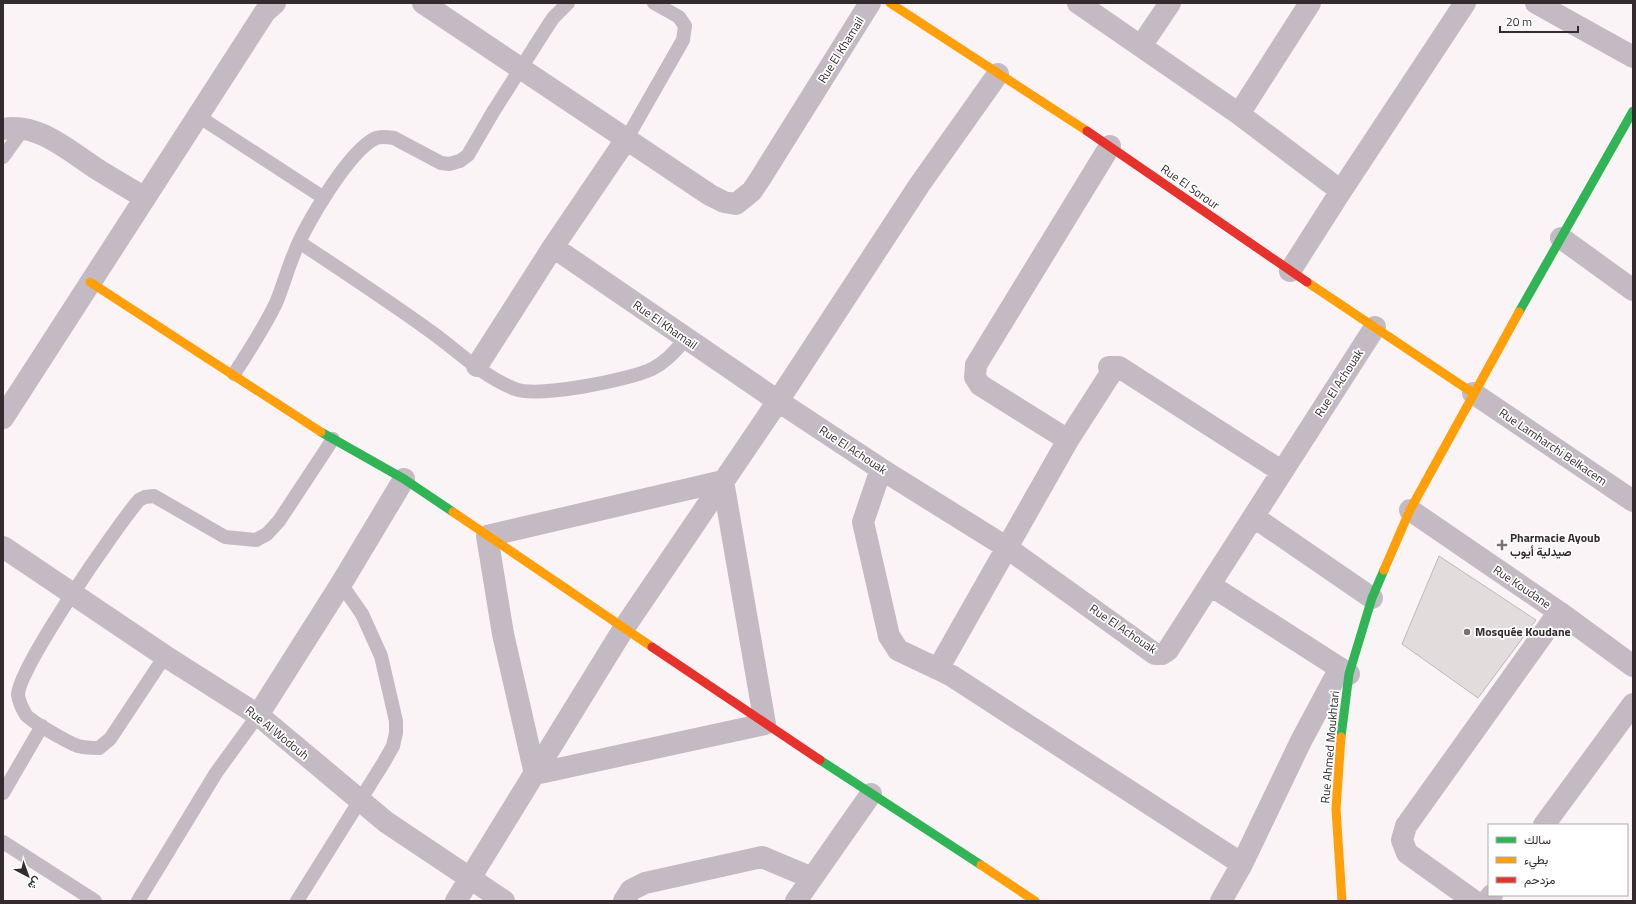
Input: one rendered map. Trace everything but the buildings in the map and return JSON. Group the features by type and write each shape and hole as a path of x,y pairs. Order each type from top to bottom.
{"street":[{"path":"423,3 627,138 553,247 477,366"},
{"name":"Rue El Khamail","path":"627,138 724,202 736,204 756,185 870,3"},
{"name":"Rue El Sorour","path":"890,3 1110,146 1290,271 1474,393"},
{"path":"1078,3 1239,114 1341,191"},
{"path":"1141,46 1170,3"},
{"path":"1239,114 1310,3"},
{"path":"1290,271 1465,3"},
{"path":"1536,3 1633,57"},
{"path":"3,418 268,6"},
{"path":"456,901 624,628 778,401 920,184 998,74"},
{"name":"Rue Ahmed Moukhtari","path":"1342,901 1336,809 1344,671 1372,598 1410,510 1474,393 1633,111"},
{"path":"13,128 54,141 145,198"},
{"path":"1068,440 980,385 974,377 976,365 1110,146"},
{"path":"1561,238 1633,290"},
{"name":"Rue El Khamail","path":"553,247 778,401"},
{"path":"90,282 333,439 404,479 765,724 1035,901"},
{"name":"Rue El Achouak","path":"778,401 881,469 1006,546 1156,654 1162,654 1168,650 1254,517 1281,471 1375,327"},
{"path":"938,669 1006,546 1068,440 1111,373 1109,367 1119,367 1281,471"},
{"name":"Rue Lamharchi Belkacem","path":"1474,393 1633,501"},
{"path":"881,469 863,522 889,636 898,650 952,676 1242,864"},
{"path":"258,715 341,584 404,479"},
{"path":"488,536 723,481"},
{"path":"723,481 765,724"},
{"name":"Rue Koudane","path":"1410,510 1560,612 1633,666"},
{"path":"1254,517 1372,598"},
{"path":"488,536 503,634 535,774"},
{"name":"Rue Al Wodouh","path":"3,547 165,656 258,715 360,802 386,822 504,901"},
{"path":"1210,584 1344,671 1297,747 1242,864 1221,901"},
{"path":"1474,901 1407,852 1402,840 1406,826 1560,612"},
{"path":"1545,824 1633,704"},
{"path":"535,774 765,724"},
{"path":"796,901 871,794"},
{"path":"624,901 631,890 645,883 762,857 812,878"}],"lane":[{"path":"234,374 267,322 277,301 299,242 324,198 354,156 375,139 385,137 394,138 441,163 449,164 464,158 468,155 520,68 553,18 568,3"},
{"path":"627,138 683,40 685,26 680,17 654,3"},
{"path":"198,116 324,198"},
{"path":"3,157 13,128"},
{"path":"299,242 428,329 477,366 502,383 516,390 532,392 553,391 641,374 668,359 686,339"},
{"path":"165,656 114,734 99,748 88,748 77,745 42,726 27,716 18,696 20,686 40,646 73,594 139,500 145,497 154,496 200,524 225,537 256,540 267,534 288,509 333,439"},
{"path":"297,901 360,802 393,746 396,733 396,721 381,656 362,614 341,584"},
{"path":"138,901 216,774 258,715"},
{"path":"3,793 42,726"},
{"path":"3,842 95,901"}],"traffic: fast":[{"path":"1519,312 1633,111"},
{"path":"321,432 404,479 453,512"},
{"path":"1341,737 1349,674 1372,598 1384,570"},
{"path":"820,760 981,865"}],"traffic: slow":[{"path":"890,3 1087,131"},
{"path":"90,282 321,432"},
{"path":"1307,282 1473,393"},
{"path":"1384,570 1410,510 1519,312"},
{"path":"453,512 652,647"},
{"path":"1341,737 1336,809 1342,901"},
{"path":"981,865 1035,901"}],"traffic: jam":[{"path":"1087,131 1307,282"},
{"path":"652,647 820,760"}],"place":[{"name":"Pharmacie Ayoub صيدلية أيوب","path":"1502,545"},
{"name":"Mosquée Koudane","path":"1467,632"}]}
